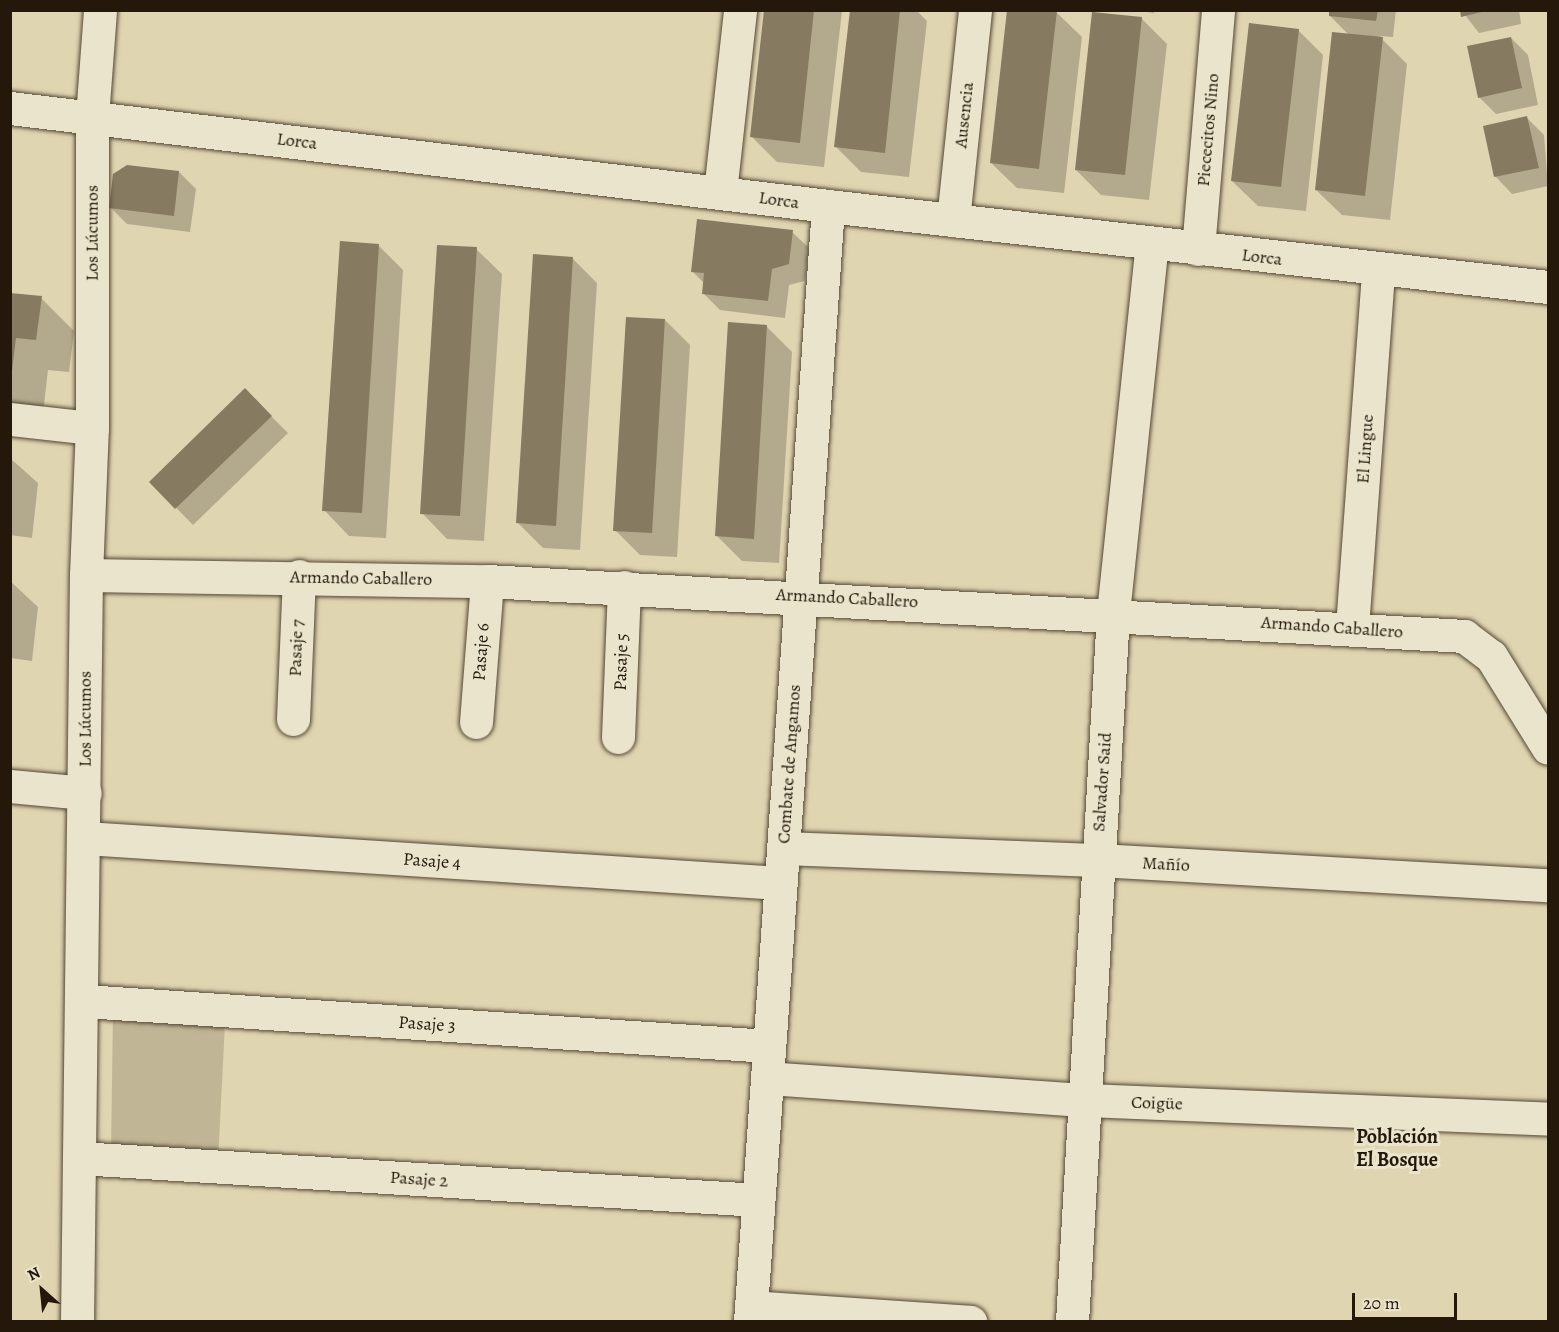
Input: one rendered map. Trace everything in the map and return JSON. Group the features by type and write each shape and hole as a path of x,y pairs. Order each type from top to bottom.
{"street":[{"name":"Los Lúcumos","path":"77,1322 84,1001 86,575 92,428 92,117 100,10"},
{"path":"720,192 740,10"},
{"name":"Ausencia","path":"953,220 975,10"},
{"name":"Piececitos Nino","path":"1198,249 1218,10"},
{"name":"Lorca","path":"10,108 828,206 1378,270 1548,287"},
{"name":"Combate de Angamos","path":"750,1314 828,206"},
{"name":"Salvador Said","path":"1072,1322 1113,613 1152,243"},
{"name":"El Lingue","path":"1352,627 1378,270"},
{"path":"10,419 92,428"},
{"name":"Armando Caballero","path":"86,575 299,576 624,587 1113,613 1464,636 1480,644 1508,679 1548,748"},
{"name":"Pasaje 7","path":"293,719 299,576"},
{"name":"Pasaje 6","path":"476,722 487,581"},
{"name":"Pasaje 5","path":"618,737 624,587"},
{"path":"10,786 85,793"},
{"name":"Pasaje 4","path":"85,838 780,883"},
{"name":"Mañío","path":"783,849 1097,860 1548,885"},
{"name":"Pasaje 3","path":"84,1001 769,1047"},
{"name":"Coigüe","path":"767,1078 1084,1100 1548,1119"},
{"name":"Pasaje 2","path":"79,1158 758,1200"},
{"path":"750,1314 970,1322"}],"shaded area":[{"path":"113,1013 225,1023 218,1161 111,1153"}],"building":[{"path":"764,10 814,10 800,143 750,137"},
{"path":"850,10 900,10 885,153 834,147"},
{"path":"1007,10 1057,10 1039,169 990,163"},
{"path":"1329,10 1378,10 1376,21 1329,16"},
{"path":"1460,10 1486,10 1486,11 1461,17"},
{"path":"1092,12 1142,17 1125,175 1075,170"},
{"path":"1249,23 1299,29 1281,187 1231,181"},
{"path":"1332,32 1383,37 1365,196 1315,190"},
{"path":"1511,37 1522,88 1478,98 1467,46"},
{"path":"1527,116 1539,168 1494,177 1483,126"},
{"path":"127,165 179,171 174,216 109,208 113,174"},
{"path":"697,219 793,230 789,264 772,269 768,301 702,294 704,273 691,272"},
{"path":"340,241 379,244 362,513 322,511"},
{"path":"437,245 477,247 460,516 420,514"},
{"path":"533,254 573,257 556,526 516,523"},
{"path":"10,293 42,296 36,340 16,338 12,371"},
{"path":"626,317 665,319 652,533 613,531"},
{"path":"728,322 767,325 754,539 715,536"},
{"path":"245,388 272,416 175,509 149,482"}],"district":[{"name":"Población El Bosque","path":"1397,1148"}]}
